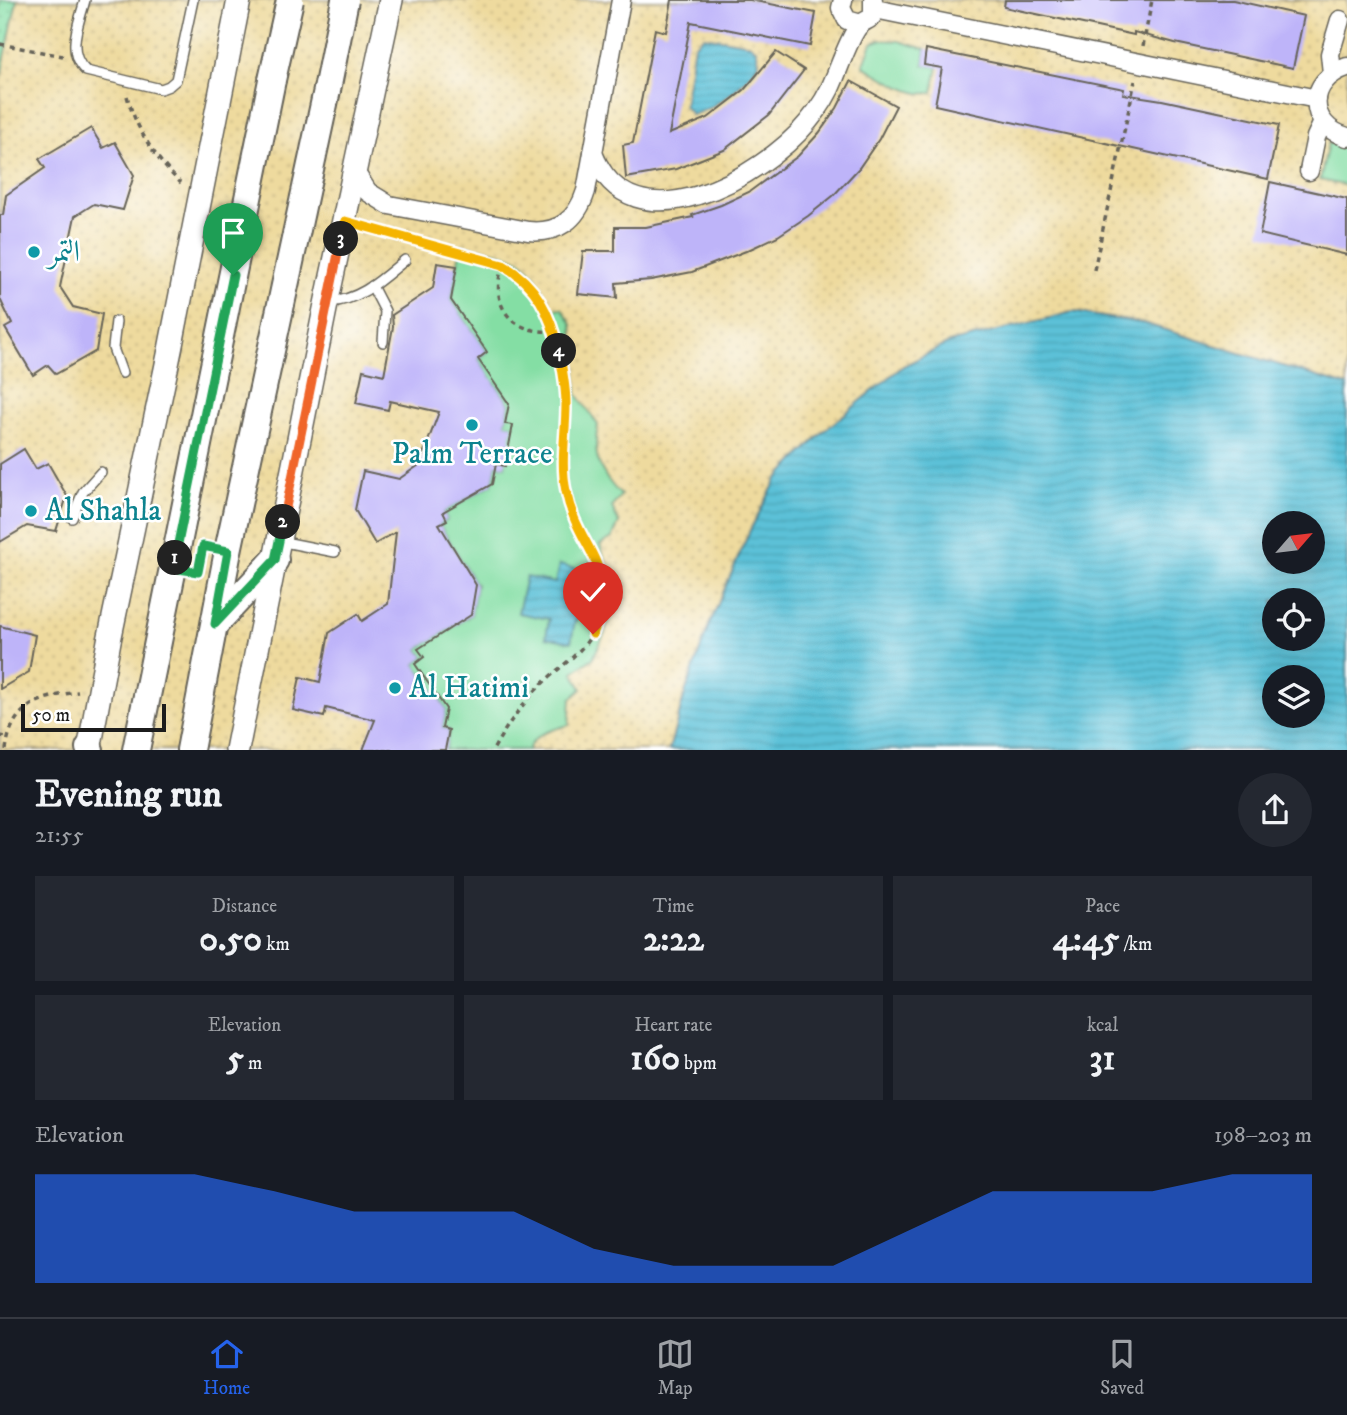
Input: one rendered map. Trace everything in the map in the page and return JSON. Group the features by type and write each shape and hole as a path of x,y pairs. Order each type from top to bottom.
{"main road":[{"path":"136,750 290,0"},
{"path":"190,750 228,551 345,0"},
{"path":"215,624 277,551"}],"street":[{"path":"90,749 109,641 239,0"},
{"path":"236,750 391,0"},
{"path":"355,172 368,192 389,205 539,232 561,227 577,212 586,191 621,0"},
{"path":"839,1 846,20 861,24"},
{"path":"593,153 602,172 617,187 645,201 681,199 729,184 772,157 808,122 834,79 861,24 870,20 874,5 1317,99"},
{"path":"1340,20 1330,54 1339,70 1320,87 1317,99 1318,112 1323,122 1334,132 1347,137"},
{"path":"1309,170 1323,122"}],"lane":[{"path":"85,0 75,40 76,58 86,71 161,89 176,80 194,0"},
{"path":"327,303 346,300 372,286 405,260"},
{"path":"372,286 385,311 383,342"},
{"path":"116,321 113,348 122,373"},
{"path":"72,518 83,492 101,472"},
{"path":"277,551 335,551"}],"path":[{"path":"1094,270 1152,0"},
{"path":"0,44 76,58"},
{"path":"123,80 133,112 148,142 160,161 183,185"},
{"path":"345,221 503,265 530,285 540,298 554,331 565,385 563,469 566,492 572,514 597,561 601,575 602,605 593,634 585,646 530,696 505,728 493,750"},
{"path":"503,265 498,277 498,291 507,315 528,330 554,331"},
{"path":"173,568 198,572 203,546 228,551"},
{"path":"6,750 14,722 24,709 38,700 53,695 101,689"},
{"path":"0,736 8,737"}],"sand":[{"path":"0,0 1347,0 1347,386 1146,324 1073,312 1013,328 686,690 669,750 0,750"}],"green space":[{"path":"0,0 17,0 0,81"},
{"path":"880,40 899,41 926,49 924,65 938,67 933,92 926,94 907,90 863,66 872,43"},
{"path":"1328,143 1347,148 1347,186 1320,180"},
{"path":"461,245 518,259 535,276 550,309 562,308 572,324 577,394 598,425 596,446 602,471 621,495 612,507 619,523 612,538 600,545 610,573 615,601 604,635 593,658 573,672 582,689 571,699 569,725 540,735 528,750 445,750 449,730 442,728 446,709 415,664 424,657 418,649 471,615 476,585 439,524 447,520 443,512 492,484 496,464 505,466 512,425 505,424 509,404 478,359 487,352 451,300"}],"water":[{"path":"704,36 750,44 756,49 759,63 730,94 711,107 692,115 684,106 694,45"},
{"path":"1073,312 1146,324 1347,386 1347,750 669,750 709,625 750,530 777,479 824,431 903,366 949,343"},
{"path":"559,565 585,571 581,590 586,602 583,614 575,621 571,642 546,637 549,619 518,613 526,577 555,583"}],"building":[{"path":"672,0 750,0 816,13 810,46 691,22 669,134 708,118 744,90 776,52 804,70 769,115 724,150 676,169 626,178 623,145 633,143 655,29 666,32"},
{"path":"1005,0 1233,0 1304,16 1293,68 1134,32 1134,35 1004,7"},
{"path":"926,49 1124,89 1123,94 1279,125 1268,179 935,105 942,68 924,65"},
{"path":"851,81 896,106 879,139 859,168 833,196 808,216 778,236 692,272 616,283 617,298 578,294 583,251 615,251 615,227 646,227 693,217 692,215 749,192 798,156 837,108"},
{"name":"التمر","path":"91,128 103,148 115,142 134,175 123,210 94,204 75,216 60,287 73,307 102,314 96,351 56,374 48,365 33,375 5,328 12,324 0,299 0,215 3,215 6,195 45,168 39,159"},
{"path":"1270,182 1347,199 1347,255 1260,234"},
{"path":"437,263 457,266 451,300 487,352 478,359 509,404 505,424 513,425 505,466 496,464 492,484 443,512 447,520 439,524 476,585 471,615 418,649 424,657 415,664 446,709 442,728 449,730 445,750 363,750 375,720 326,708 324,717 293,710 300,677 320,682 329,633 358,614 362,621 388,604 396,532 375,544 355,510 363,471 399,479 419,465 439,412 390,401 388,410 356,403 363,370 384,375 393,327 392,315 433,288"},
{"name":"Al Shahla","path":"24,449 36,469 48,463 67,496 56,531 27,526 0,542 0,464"},
{"path":"0,626 35,635 29,672 0,689"}],"place":[{"name":"التمر","path":"34,252"},
{"name":"Palm Terrace","path":"472,425"},
{"name":"Al Shahla","path":"31,511"},
{"name":"Al Hatimi","path":"395,688"}],"route":[{"path":"233,275 173,568 198,572 203,546 228,551 215,624 275,560 345,221 503,265 517,273 540,298 554,331 565,385 563,469 566,492 572,514 597,561 601,575 602,605 593,634"}]}
